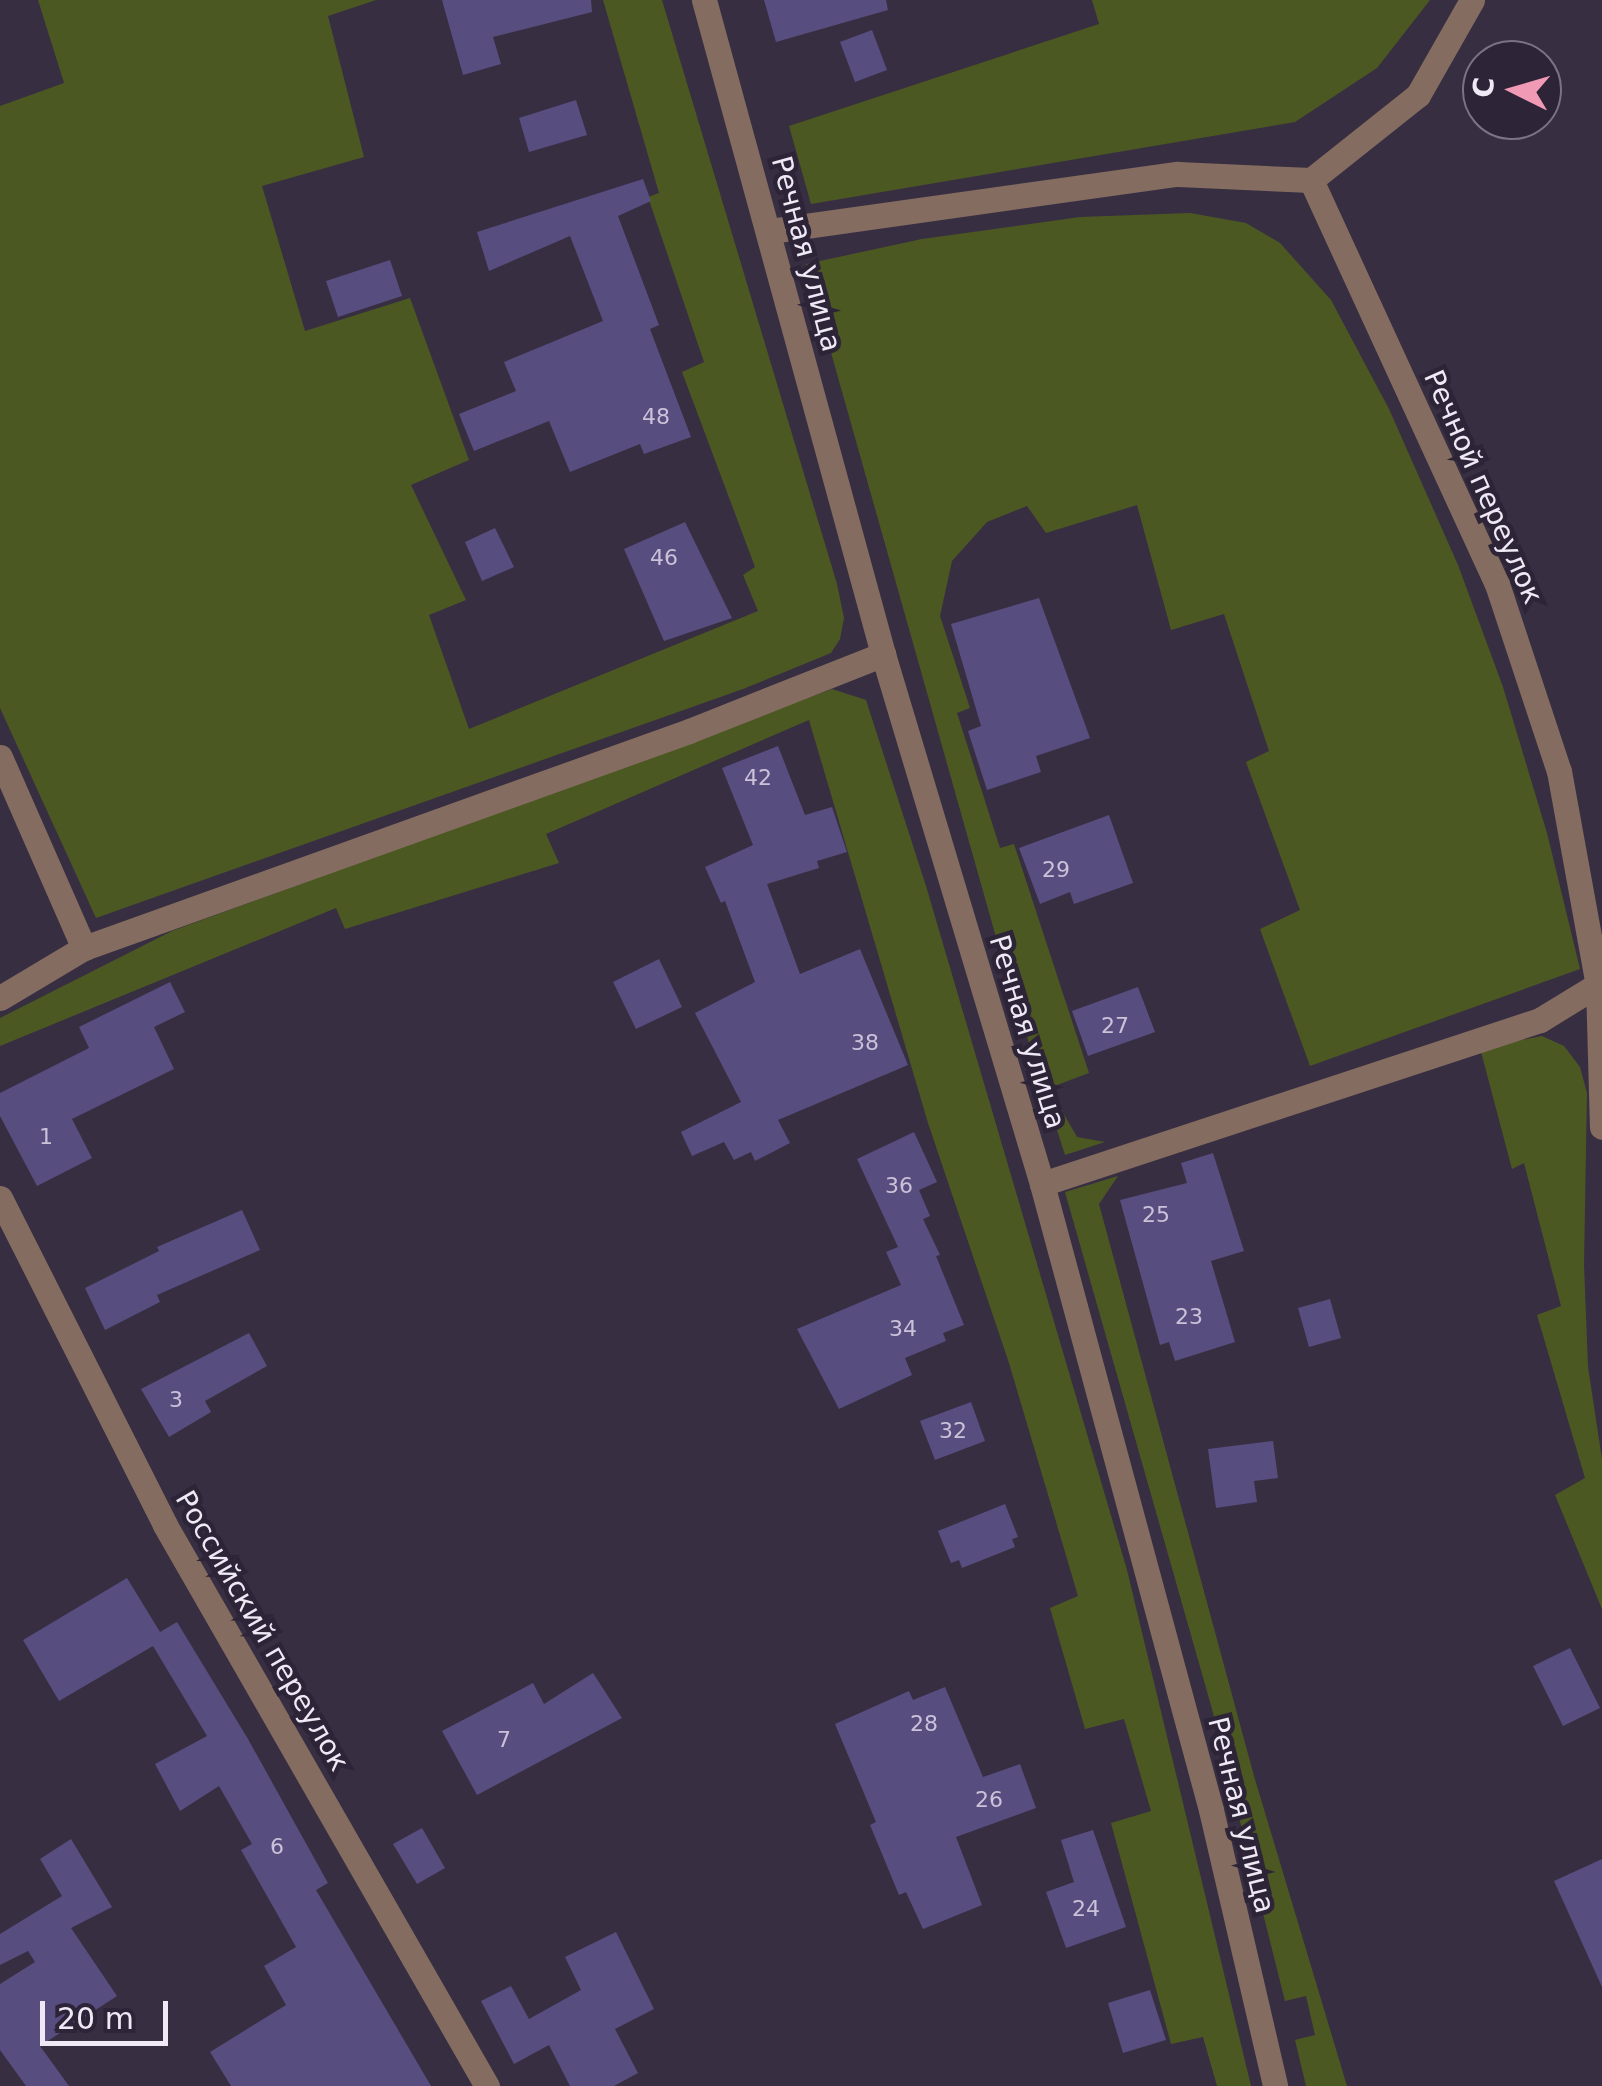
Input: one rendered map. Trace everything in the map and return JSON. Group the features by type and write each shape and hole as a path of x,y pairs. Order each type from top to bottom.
{"street":[{"name":"Речная улица","path":"704,0 770,231 882,654 1042,1184 1212,1810 1275,2086"},
{"path":"770,231 1178,174 1310,180 1418,95 1472,0"},
{"name":"Речной переулок","path":"1310,180 1498,584 1559,771 1600,983 1602,1127"},
{"path":"0,998 84,948 689,732 882,654"},
{"path":"0,757 84,948"},
{"path":"1042,1184 1540,1020 1600,983"},
{"name":"Российский переулок","path":"0,1198 165,1526 487,2086"}],"green space":[{"path":"38,0 376,0 328,16 364,157 262,186 305,331 410,298 469,460 411,485 466,600 429,615 469,729 758,611 743,575 755,567 682,372 704,362 648,197 659,193 603,0 662,0 837,584 844,618 840,639 831,653 743,689 96,918 0,708 0,106 64,83"},
{"path":"1092,0 1430,0 1377,68 1295,122 811,204 789,126 1099,24"},
{"path":"1190,213 1246,223 1280,243 1331,300 1389,409 1458,565 1503,687 1547,833 1580,969 1310,1066 1260,929 1300,910 1246,762 1269,751 1224,614 1171,630 1137,505 1046,533 1027,506 987,522 952,561 940,616 970,708 957,713 1000,848 1014,844 1089,1073 1049,1088 1077,1137 1105,1142 1065,1155 1003,962 806,264 922,239 1080,217"},
{"path":"832,689 866,700 926,886 1127,1570 1251,2086 1217,2086 1203,2037 1171,2044 1111,1823 1151,1811 1124,1719 1085,1729 1050,1608 1078,1596 1009,1363 928,1123 809,720 546,834 559,863 345,929 336,908 0,1046 0,1018 172,931"},
{"path":"1542,1036 1564,1046 1580,1067 1587,1093 1584,1265 1588,1367 1602,1459 1602,1609 1555,1495 1585,1478 1537,1315 1561,1306 1524,1163 1512,1169 1480,1048"},
{"path":"1118,1176 1099,1204 1254,1776 1347,2086 1306,2086 1295,2040 1315,2035 1306,1996 1285,2001 1212,1709 1065,1192"}],"building":[{"path":"442,0 591,0 592,12 493,37 501,64 463,75"},
{"path":"764,0 886,0 888,10 776,42"},
{"path":"872,30 887,70 855,82 840,42"},
{"path":"576,100 587,135 529,152 519,118"},
{"path":"643,179 651,201 618,216 659,325 650,329 691,437 644,454 640,444 570,472 549,421 474,451 459,414 516,391 504,362 603,321 570,236 489,271 477,232"},
{"path":"390,260 402,296 338,317 326,281"},
{"path":"685,522 732,618 664,641 624,549"},
{"path":"495,528 514,567 482,581 465,542"},
{"path":"1039,598 1090,738 1036,756 1041,772 987,790 968,731 981,726 951,624"},
{"path":"778,746 805,815 832,807 847,852 817,861 819,868 767,884 800,974 860,949 908,1065 778,1120 790,1143 755,1161 751,1152 734,1160 724,1142 692,1156 681,1132 741,1102 695,1013 755,982 725,901 721,903 705,867 753,845 722,768"},
{"path":"1109,815 1133,883 1074,904 1070,892 1040,904 1019,848"},
{"path":"659,959 682,1007 636,1029 613,982"},
{"path":"170,982 185,1012 154,1027 174,1069 72,1119 92,1158 37,1186 0,1116 0,1093 89,1048 79,1027"},
{"path":"1138,987 1155,1032 1088,1056 1072,1011"},
{"path":"914,1132 937,1182 919,1190 930,1216 923,1219 964,1325 943,1333 946,1341 905,1358 912,1375 839,1409 797,1329 901,1285 886,1252 898,1247 857,1159"},
{"path":"1213,1153 1244,1251 1211,1261 1235,1342 1175,1361 1169,1342 1160,1345 1120,1200 1187,1183 1181,1163"},
{"path":"242,1210 260,1250 157,1295 160,1302 105,1330 85,1288 159,1251 157,1247"},
{"path":"1330,1299 1341,1338 1309,1347 1298,1308"},
{"path":"249,1333 267,1366 205,1401 211,1412 169,1437 141,1389"},
{"path":"971,1402 985,1441 935,1460 920,1421"},
{"path":"1273,1441 1278,1478 1254,1481 1257,1502 1216,1508 1208,1449"},
{"path":"1005,1504 1018,1537 1012,1539 1015,1547 962,1568 959,1560 951,1563 938,1531"},
{"path":"127,1578 160,1632 177,1622 248,1739 328,1883 316,1890 431,2086 231,2086 210,2052 286,2005 264,1966 296,1947 241,1850 252,1844 219,1786 180,1811 155,1764 207,1736 153,1646 59,1701 23,1640"},
{"path":"1570,1648 1600,1708 1563,1726 1533,1666"},
{"path":"593,1673 622,1718 477,1795 442,1731 533,1683 544,1704"},
{"path":"945,1687 983,1777 1020,1764 1036,1808 956,1837 982,1905 923,1929 906,1892 899,1895 870,1825 876,1822 835,1724 909,1691 913,1700"},
{"path":"422,1828 445,1868 417,1884 393,1844"},
{"path":"1093,1830 1126,1927 1066,1948 1046,1892 1074,1882 1061,1840"},
{"path":"71,1839 112,1907 71,1928 117,1996 40,2046 69,2086 26,2086 0,2050 0,1984 35,1962 28,1951 0,1965 0,1934 62,1896 40,1859"},
{"path":"1602,1859 1602,1987 1554,1881"},
{"path":"616,1932 654,2009 615,2029 638,2073 614,2086 570,2086 549,2045 514,2064 481,2001 511,1986 529,2019 581,1990 565,1957"},
{"path":"1150,1990 1166,2040 1123,2053 1108,2003"}]}
